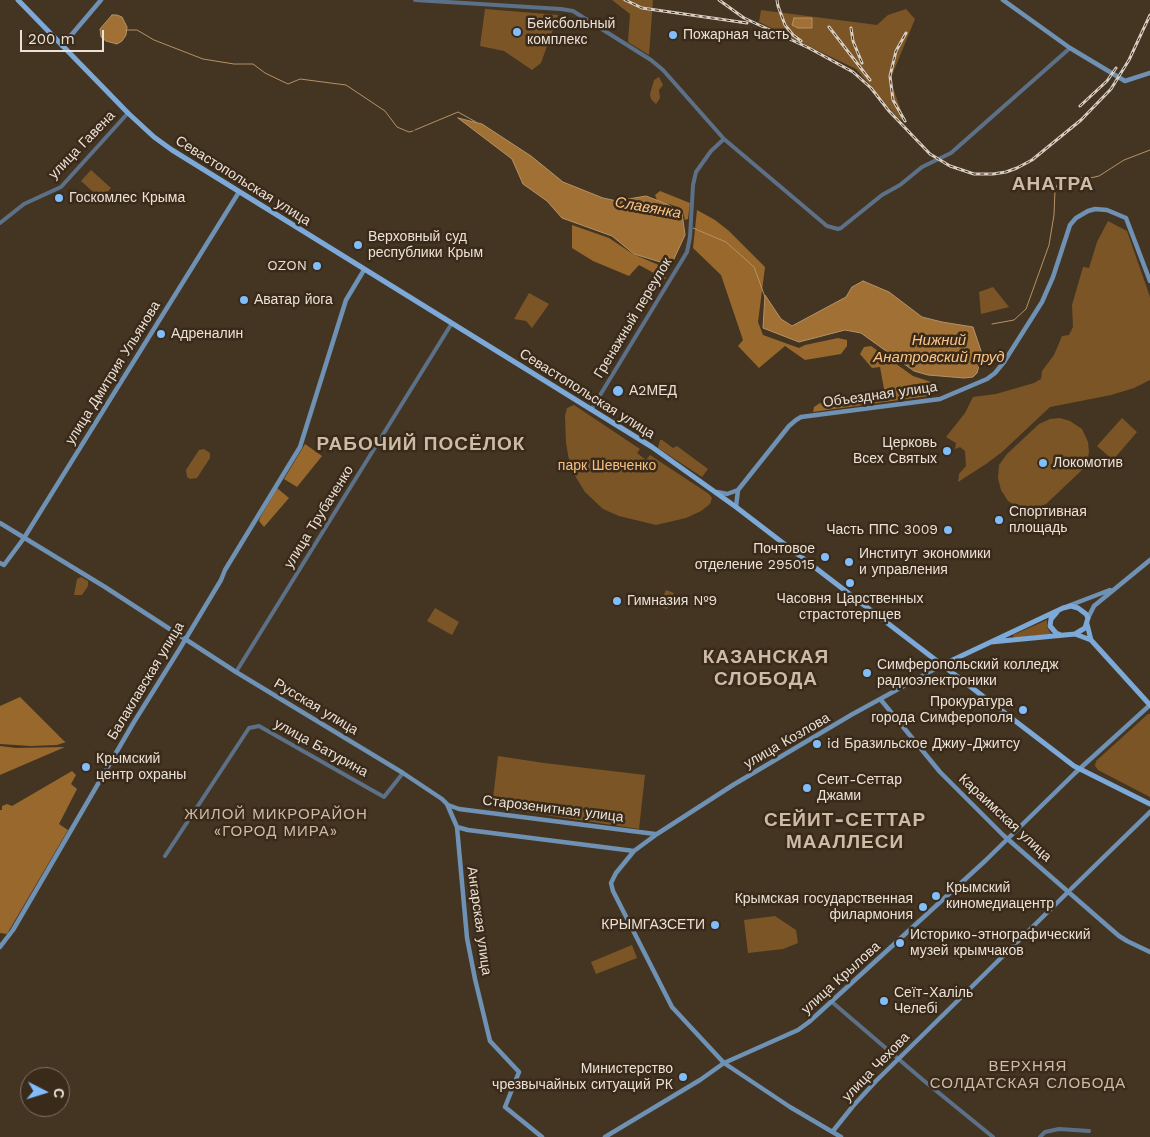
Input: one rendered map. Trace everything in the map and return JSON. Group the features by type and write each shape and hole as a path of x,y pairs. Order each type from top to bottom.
{"main road":[{"name":"Севастопольская улица","path":"18,0 128,113 166,146 652,447 736,507 1074,766 1150,804"},
{"path":"62,46 101,0"},
{"path":"1003,0 1070,48 1125,81 1150,73"},
{"name":"улица Дмитрия Ульянова","path":"2,564 24,538 239,192"},
{"name":"Объездная улица","path":"738,490 796,420 940,399 987,380 1004,362 1042,302 1053,277 1070,225 1076,218 1088,211 1107,210 1126,218 1150,281"},
{"name":"Балаклавская улица","path":"0,947 22,914 91,794 300,447 346,300 364,270"},
{"path":"715,492 727,494 738,490 736,507"},
{"name":"Русская улица","path":"0,523 105,587 236,672 403,773 442,799 447,804 460,828"},
{"path":"1091,640 1087,624 1094,606 1150,560"},
{"path":"1087,624 1075,634 1064,635 1056,633 1050,626 1051,619 1059,609 1114,589"},
{"path":"1068,606 1075,606 1082,610 1088,618"},
{"name":"улица Козлова","path":"724,1063 672,1007 613,891 611,883 616,873 634,851 656,834 733,785 942,664 1059,609"},
{"path":"1010,633 1010,638 1013,641"},
{"path":"1075,634 1091,640 1150,705"},
{"name":"улица Козлова","path":"991,642 1064,635"},
{"name":"Караимская улица","path":"881,700 951,783 1008,838 1127,941 1150,952"},
{"name":"улица Крылова","path":"606,1137 700,1080 724,1063 798,1030 832,1002 1150,705"},
{"name":"Старозенитная улица","path":"447,804 459,809 656,834"},
{"path":"453,815 459,809"},
{"path":"1071,889 1150,812"},
{"path":"460,828 634,851"},
{"name":"Ангарская улица","path":"460,828 458,834 468,938 484,1018 490,1041 519,1072 505,1108 542,1137"},
{"path":"642,833 645,838 644,844"},
{"name":"улица Чехова","path":"833,1131 852,1106 899,1058 1066,894"},
{"path":"724,1063 790,1107 841,1137"}],"street":[{"path":"415,0 573,11 651,60 663,70 724,139 831,228 842,228 882,195 900,185 922,167 951,152 1070,48"},
{"name":"улица Гавена","path":"0,223 24,204 61,187 128,113"},
{"name":"Гренажный переулок","path":"591,410 683,259 690,237 696,172 711,151 724,139"},
{"name":"улица Трубаченко","path":"236,672 452,323"},
{"name":"улица Батурина","path":"165,856 249,728 259,726 384,797 403,773"},
{"path":"832,1002 993,1137"},
{"path":"1040,1137 1045,1132 1059,1129 1089,1131"}],"green space":[{"path":"612,0 653,0 649,55 628,42 630,14"},
{"name":"Бейсбольный комплекс","path":"485,9 558,15 541,63 532,70 504,51 480,46"},
{"path":"906,9 915,19 890,80 905,121 898,118 856,69 759,22 761,10 877,25 888,15"},
{"path":"659,77 663,85 659,90 660,98 656,104 651,99 650,94 654,80"},
{"path":"91,170 111,188 101,199 81,181"},
{"path":"1108,221 1127,231 1150,297 1150,380 1134,388 1111,395 1050,407 1002,452 958,482 959,474 966,466 965,451 960,447 955,449 956,443 946,437 965,413 973,397 996,394 1034,383 1041,379 1042,371 1054,355 1062,336 1069,335 1073,327 1072,305 1083,267 1089,268 1097,242"},
{"path":"993,287 1009,307 981,314 979,292"},
{"path":"529,293 549,304 532,328 526,321 514,319"},
{"name":"парк Шевченко","path":"574,405 640,449 637,453 646,460 650,455 709,494 712,498 710,504 701,511 686,518 656,525 619,516 603,509 585,492 574,474 569,460 565,416 567,408"},
{"name":"Локомотив","path":"1060,418 1070,421 1082,429 1088,442 1087,462 1082,470 1046,504 1033,509 1020,508 1008,501 1001,490 998,478 999,465 1007,454 1039,424 1050,419"},
{"path":"1122,418 1137,432 1113,460 1097,446"},
{"path":"660,440 673,448 677,446 708,469 702,477 658,448"},
{"path":"204,449 210,453 210,458 197,478 190,479 187,477 186,470 199,450"},
{"path":"81,577 88,581 88,586 82,595 74,595 77,579"},
{"path":"666,590 674,593 667,609 659,606"},
{"path":"435,608 459,622 452,635 427,621"},
{"path":"1047,620 1047,627 1051,634 1014,638 1013,635"},
{"path":"1150,714 1150,797 1098,770 1095,766 1096,761"},
{"path":"498,756 645,775 639,829 492,807"},
{"path":"775,916 796,930 798,943 783,949 748,953 744,920"},
{"path":"632,945 637,958 596,974 591,962"}],"shaded area":[{"path":"660,191 690,203 688,219 685,220 683,212 678,207 657,200 655,195"},
{"path":"697,210 715,220 729,231 765,267 758,322 763,335 799,348 838,338 847,340 847,346 841,354 805,360 785,346 759,368 738,346 743,340 721,275 693,248"},
{"path":"572,225 609,238 633,254 668,269 665,279 639,265 629,276 593,261 572,248"},
{"path":"871,346 913,376 931,382 928,396 813,412 814,407 820,403 835,407 879,399 884,389 880,367 872,368 860,354 864,347"},
{"path":"305,444 322,456 297,487 284,479"},
{"path":"277,488 289,498 264,527 259,521 260,518"},
{"path":"20,697 66,742 57,745 31,746 0,744 0,706"},
{"path":"0,746 16,748 65,747 0,775"},
{"path":"72,771 76,775 71,784 77,789 59,824 68,830 7,934 0,933 0,810 2,810 2,806 7,804 12,806"}],"water":[{"path":"112,15 122,17 127,27 126,35 117,44 106,41 101,37 100,29"},
{"path":"794,18 812,18 812,28 798,28 792,25"},
{"path":"458,118 482,124 531,156 563,182 603,198 617,201 646,196 667,204 682,213 685,235 673,261 667,264 634,254 612,236 562,218 547,201 523,184 512,159"},
{"name":"Нижний Анатровский пруд","path":"863,281 889,292 922,317 973,327 982,354 977,373 973,377 964,378 928,375 914,371 861,333 845,330 799,342 763,328 765,295 781,319 792,326 846,297 852,287"}],"waterway":[{"name":"Славянка","path":"126,30 137,30 154,40 203,59 234,64 253,64 265,73 288,84 300,79 346,85 385,111 397,127 409,132 413,131"},
{"name":"Славянка","path":"415,130 458,112 476,122"},
{"name":"Славянка","path":"992,324 1014,320 1026,309 1049,245 1054,215 1055,190 1058,183 1064,177 1090,178 1099,176 1124,160 1150,150"},
{"name":"Славянка","path":"693,228 726,242 754,267 765,297"}],"railway":[{"path":"625,0 642,8 747,23"},
{"path":"719,0 744,18 809,48 853,72 871,88 889,111 930,154 950,166 974,174 993,174 1017,168 1032,160 1081,120 1111,89 1129,60 1150,15"},
{"path":"777,0 785,25 801,41"},
{"path":"829,27 870,80"},
{"path":"851,28 853,41 862,63"},
{"path":"905,121 893,100 890,76 896,51 906,33"},
{"path":"1080,106 1107,81 1116,68"}],"place":[{"name":"Бейсбольный комплекс","path":"517,32"},
{"name":"Пожарная часть","path":"673,35"},
{"name":"Госкомлес Крыма","path":"59,198"},
{"name":"Верховный суд республики Крым","path":"358,245"},
{"name":"OZON","path":"317,266"},
{"name":"Аватар йога","path":"244,300"},
{"name":"Адреналин","path":"161,334"},
{"name":"А2МЕД","path":"618,391"},
{"name":"Церковь Всех Святых","path":"947,451"},
{"name":"Локомотив","path":"1043,463"},
{"name":"Спортивная площадь","path":"999,520"},
{"name":"Часть ППС 3009","path":"948,530"},
{"name":"Почтовое отделение 295015","path":"825,557"},
{"name":"Институт экономики и управления","path":"849,562"},
{"name":"Часовня Царственных страстотерпцев","path":"850,583"},
{"name":"Гимназия №9","path":"617,601"},
{"name":"Симферопольский колледж радиоэлектроники","path":"867,673"},
{"name":"Прокуратура города Симферополя","path":"1023,710"},
{"name":"id Бразильское Джиу-Джитсу","path":"817,744"},
{"name":"Крымский центр охраны","path":"86,767"},
{"name":"Сеит-Сеттар Джами","path":"807,788"},
{"name":"Крымский киномедиацентр","path":"936,896"},
{"name":"Крымская государственная филармония","path":"923,907"},
{"name":"КРЫМГАЗСЕТИ","path":"715,925"},
{"name":"Историко-этнографический музей крымчаков","path":"900,943"},
{"name":"Сеїт-Халіль Челебі","path":"884,1001"},
{"name":"Министерство чрезвычайных ситуаций РК","path":"683,1077"}],"district":[{"name":"АНАТРА","path":"1053,184"},
{"name":"РАБОЧИЙ ПОСЁЛОК","path":"421,444"},
{"name":"КАЗАНСКАЯ СЛОБОДА","path":"766,668"},
{"name":"ЖИЛОЙ МИКРОРАЙОН «ГОРОД МИРА»","path":"276,824"},
{"name":"СЕЙИТ-СЕТТАР МААЛЛЕСИ","path":"845,831"},
{"name":"ВЕРХНЯЯ СОЛДАТСКАЯ СЛОБОДА","path":"1028,1076"}]}
